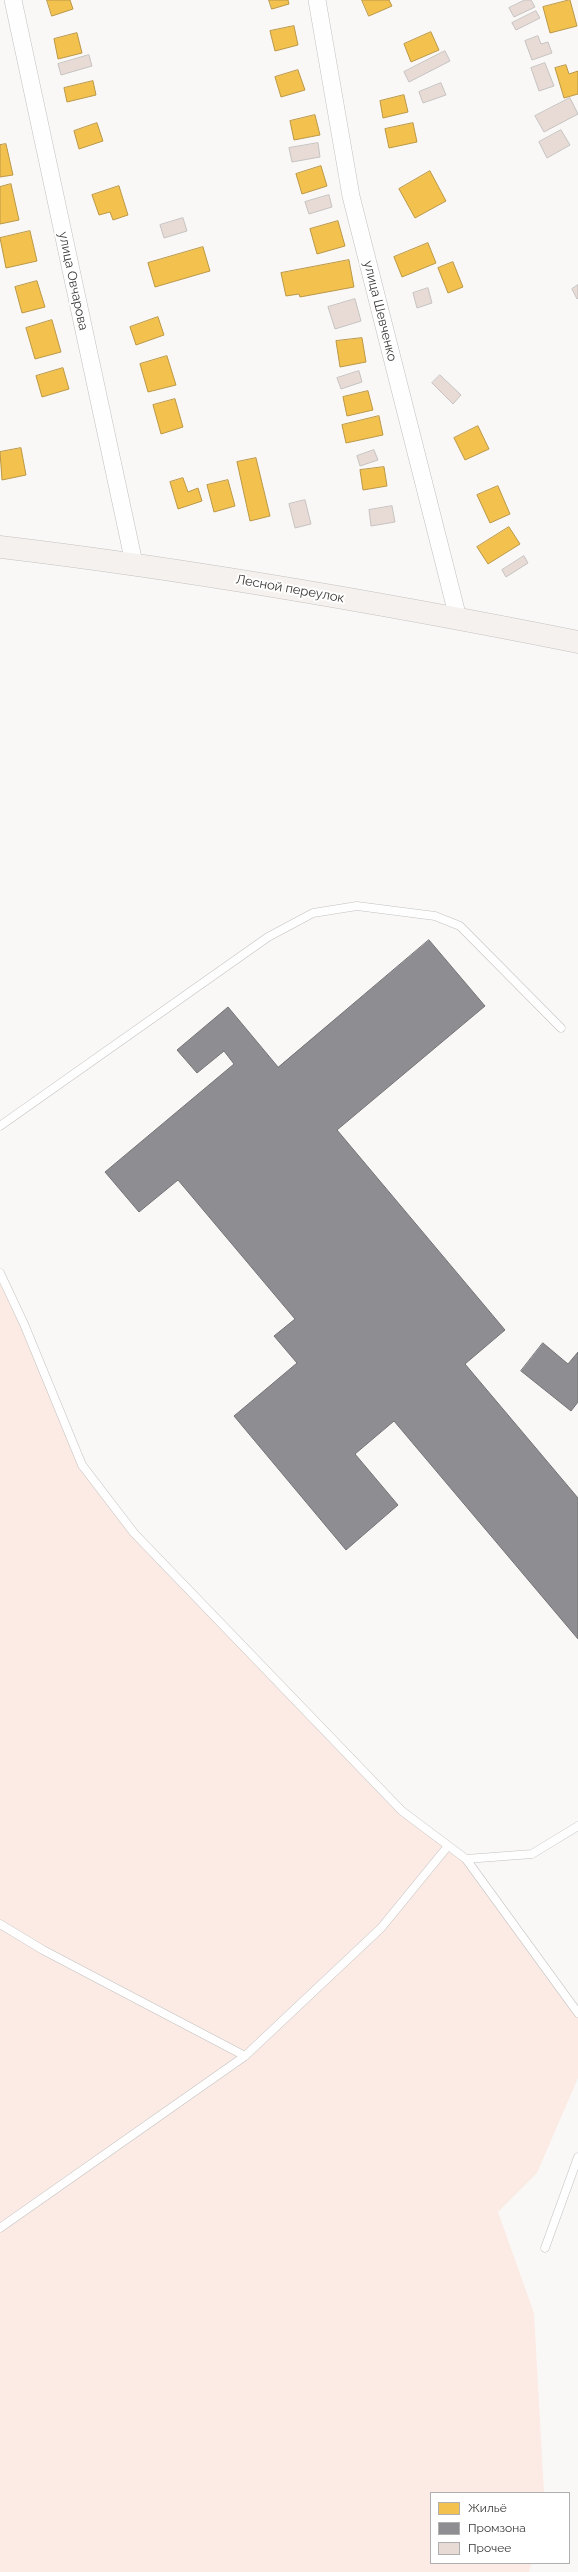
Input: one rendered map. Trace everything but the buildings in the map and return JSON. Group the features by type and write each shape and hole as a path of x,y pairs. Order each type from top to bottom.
{"main road":[{"name":"Лесной переулок","path":"0,547 134,563 458,618 578,642"}],"street":[{"name":"улица Овчарова","path":"13,0 134,563"},
{"name":"улица Шевченко","path":"317,0 351,196 458,618"}],"lane":[{"path":"0,1126 268,937 314,913 357,906 435,916 460,926 561,1028"},
{"path":"0,1273 24,1324 82,1465 115,1508 134,1532 402,1811 466,1859 578,2013"},
{"path":"466,1859 532,1854 578,1826"},
{"path":"0,2228 245,2056 381,1928 448,1846"},
{"path":"0,1924 43,1950 245,2056"},
{"path":"545,2248 578,2157"}],"shaded area":[{"path":"0,1273 82,1465 134,1533 402,1811 466,1859 578,2013 578,2078 537,2173 498,2212 534,2313 544,2492 430,2492 430,2564 532,2564 529,2572 0,2572"}]}
